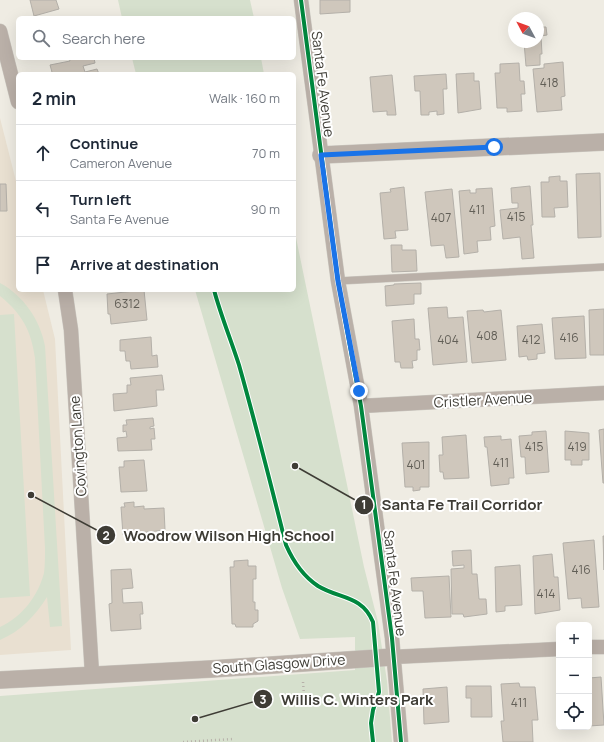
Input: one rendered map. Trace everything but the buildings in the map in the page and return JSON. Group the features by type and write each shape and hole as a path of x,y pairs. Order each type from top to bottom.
{"street":[{"name":"Santa Fe Avenue","path":"301,0 338,281 362,406 393,657 401,742"},
{"path":"0,31 16,94"},
{"path":"321,155 604,142"},
{"name":"Covington Lane","path":"64,292 71,330 92,674"},
{"name":"Cristler Avenue","path":"362,406 604,393"},
{"path":"592,647 604,647"},
{"name":"South Glasgow Drive","path":"0,680 556,649"}],"lane":[{"path":"338,281 604,267"}],"path":[{"path":"303,682 304,695"},
{"path":"183,742 234,739"}],"shaded area":[{"path":"0,118 16,181 16,292 43,292 55,339 71,650 0,655"}],"green space":[{"path":"118,0 250,0 254,16 122,16"},
{"path":"132,60 261,60 264,72 136,72"},
{"path":"296,238 364,567 378,622 387,681 392,742 0,742 0,696 355,670 355,637 300,639 282,588 196,292 296,292"},
{"path":"0,283 9,288 30,310 43,336 45,346 62,626 50,627 47,597 27,622 15,632 0,640 0,627 8,623 22,612 38,590 44,573 45,548 35,358 31,339 24,323 14,309 0,296"},
{"path":"14,314 30,596 0,598 0,315"}],"cycle path":[{"path":"301,0 338,281 361,406 392,638 401,742"},
{"path":"215,292 239,365 286,545 295,562 308,578 318,586 356,602 363,607 373,622 379,692 373,710 371,723 373,742"}],"place":[{"name":"Santa Fe Trail Corridor","path":"295,466"},
{"name":"Woodrow Wilson High School","path":"31,495"},
{"name":"Willis C. Winters Park","path":"195,719"}],"route":[{"path":"359,391 338,281 321,155 494,147"}]}
